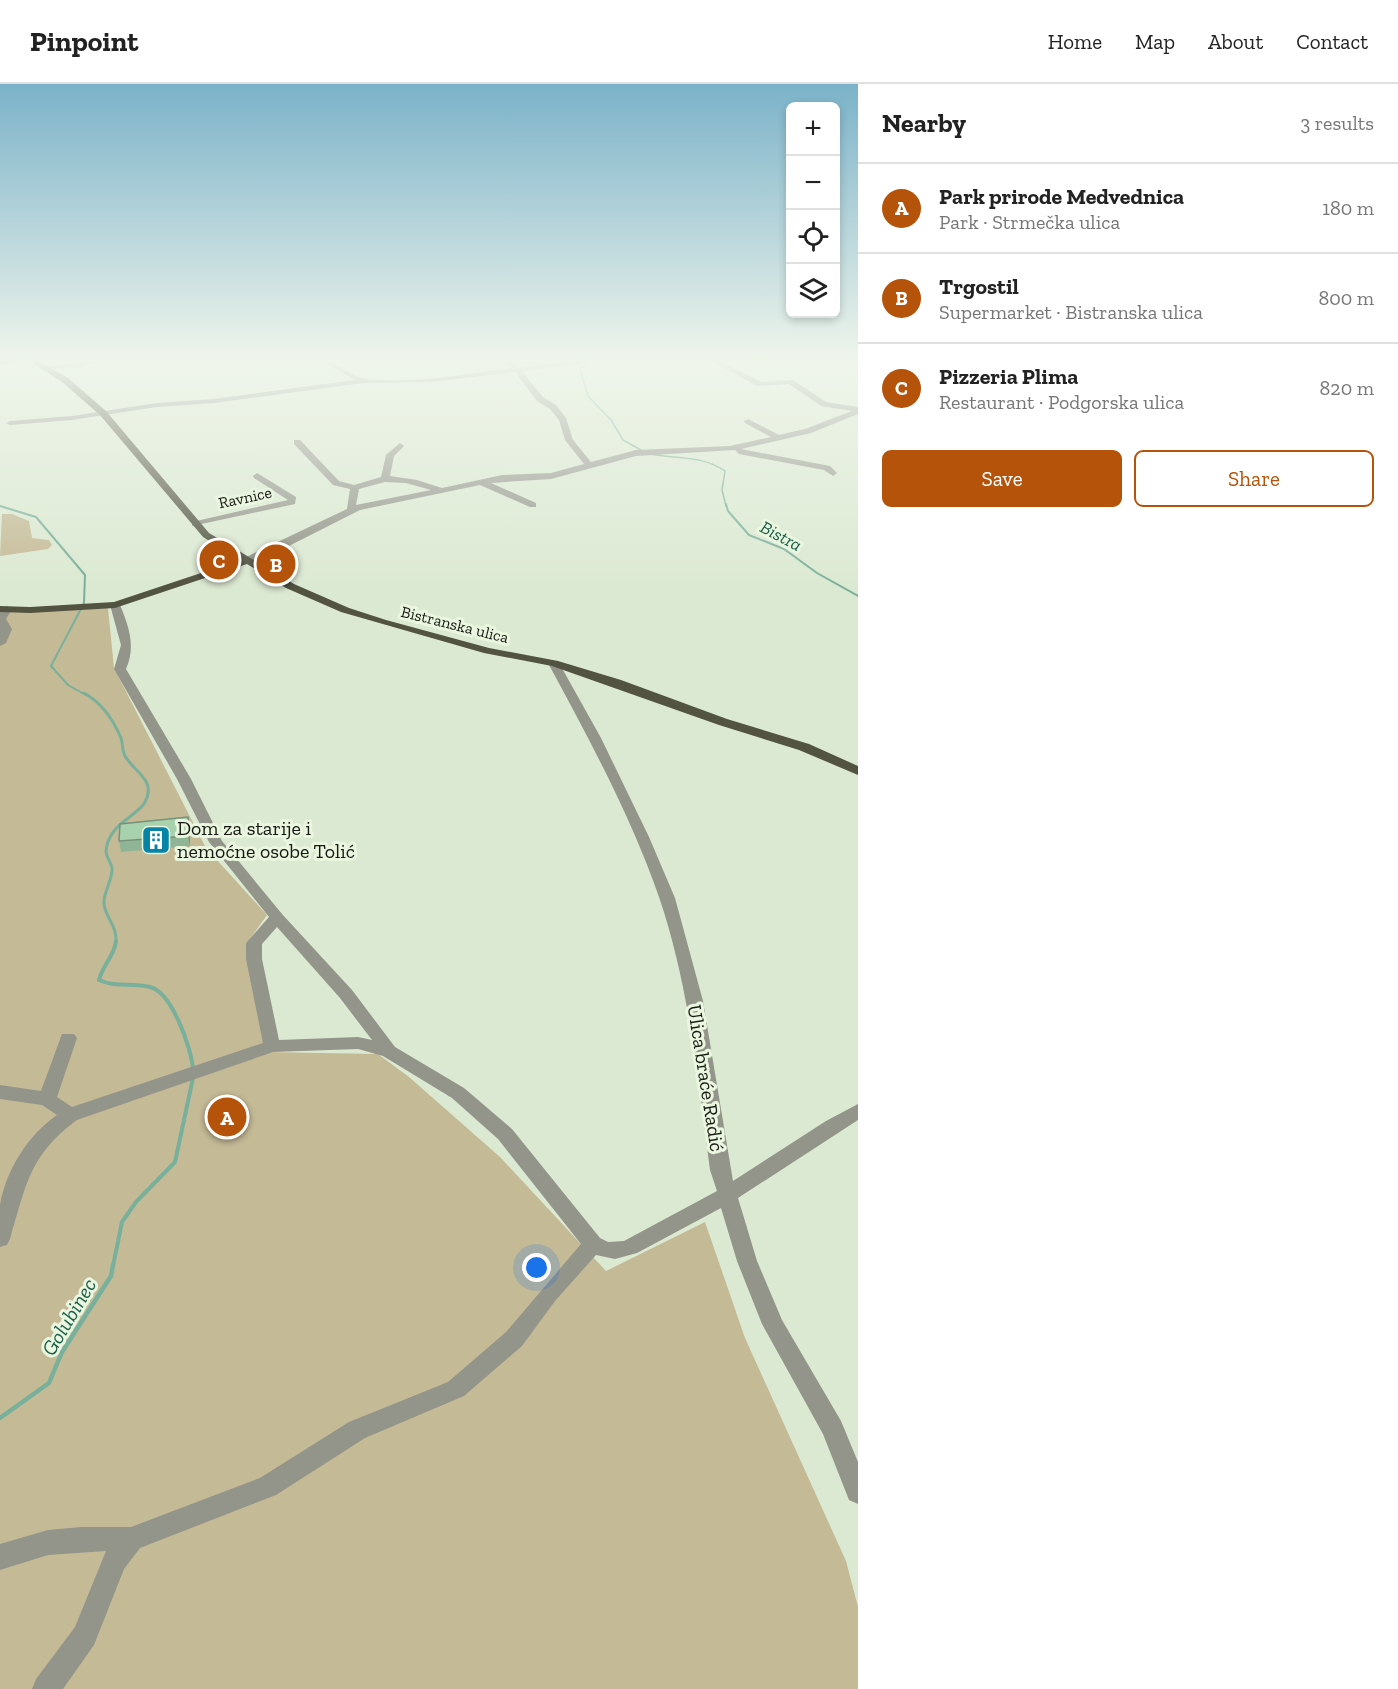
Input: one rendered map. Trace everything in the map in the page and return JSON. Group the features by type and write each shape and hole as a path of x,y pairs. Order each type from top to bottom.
{"main road":[{"name":"Bistranska ulica","path":"122,435 206,535 290,586 345,610 488,651 554,663 723,722 804,747 858,771"},
{"path":"3,609 115,605 246,561"}],"street":[{"path":"567,435 589,465"},
{"path":"773,435 780,439"},
{"path":"246,561 276,551 340,514 357,508 480,482 551,476 636,453 730,449 794,435"},
{"path":"297,442 336,483 355,488"},
{"path":"385,478 390,455 400,447"},
{"path":"730,449 827,468 833,473"},
{"name":"Ravnice","path":"195,524 292,502 293,499 257,476"},
{"path":"357,508 351,507 355,488 366,481 385,478 413,481 440,489"},
{"path":"480,482 533,505"},
{"path":"115,605 126,638 127,657 120,669 184,779 216,842 277,917 346,994 389,1051"},
{"path":"0,643 6,629 1,619 3,609"},
{"name":"Ulica braće Radić","path":"554,663 595,738 638,827 668,898 695,1000 716,1149 727,1196 747,1261 773,1324 832,1429 858,1492"},
{"path":"272,1046 254,959 254,943 277,917"},
{"path":"47,1099 68,1038"},
{"path":"0,1239 23,1162 53,1125 70,1115 272,1046 358,1043 389,1051 458,1093 505,1134 593,1244 604,1251 621,1250 691,1218 831,1126 858,1111"},
{"path":"0,1092 47,1099 70,1115"},
{"path":"0,1557 17,1549 82,1538 131,1539 268,1487 357,1430 456,1389 514,1340 548,1295 593,1244"},
{"path":"45,1689 85,1636 114,1561 131,1539"}],"shaded area":[{"path":"2,514 12,514 29,521 32,538 49,540 52,545 48,549 0,556"},
{"path":"108,608 114,668 206,848 267,915 247,943 267,1052 378,1054 409,1077 500,1157 606,1271 705,1222 745,1338 846,1561 858,1607 858,1689 0,1689 0,612"}],"building":[{"path":"222,549 231,555 216,560 206,554"},
{"path":"188,817 188,836 119,841 120,824"}],"waterway":[{"name":"Bistra","path":"620,435 623,440 641,450"},
{"name":"Bistra","path":"650,454 707,462 725,471 722,490 726,506"},
{"name":"Bistra","path":"726,504 728,511 749,535 784,549 817,573 858,596"},
{"name":"Golubinec","path":"0,506 36,517 85,575 84,603 51,666 68,685 86,695"},
{"name":"Golubinec","path":"84,693 102,707 111,718 121,738 125,756 143,777 148,788 145,802 117,827 108,842 106,851 112,872 104,904 115,931 116,941"},
{"name":"Golubinec","path":"116,941 99,980 112,984 150,987 158,991 166,999 179,1022 189,1048 193,1068"},
{"name":"Golubinec","path":"113,1266 122,1222 136,1202 175,1162 193,1078"},
{"name":"Golubinec","path":"0,1418 49,1383 62,1352 111,1276 113,1265"}],"place":[{"name":"Pizzeria Plima","path":"219,560"},
{"name":"Trgostil","path":"276,564"},
{"name":"Dom za starije i nemoćne osobe Tolić","path":"156,840"},
{"name":"Park prirode Medvednica","path":"227,1117"}]}
